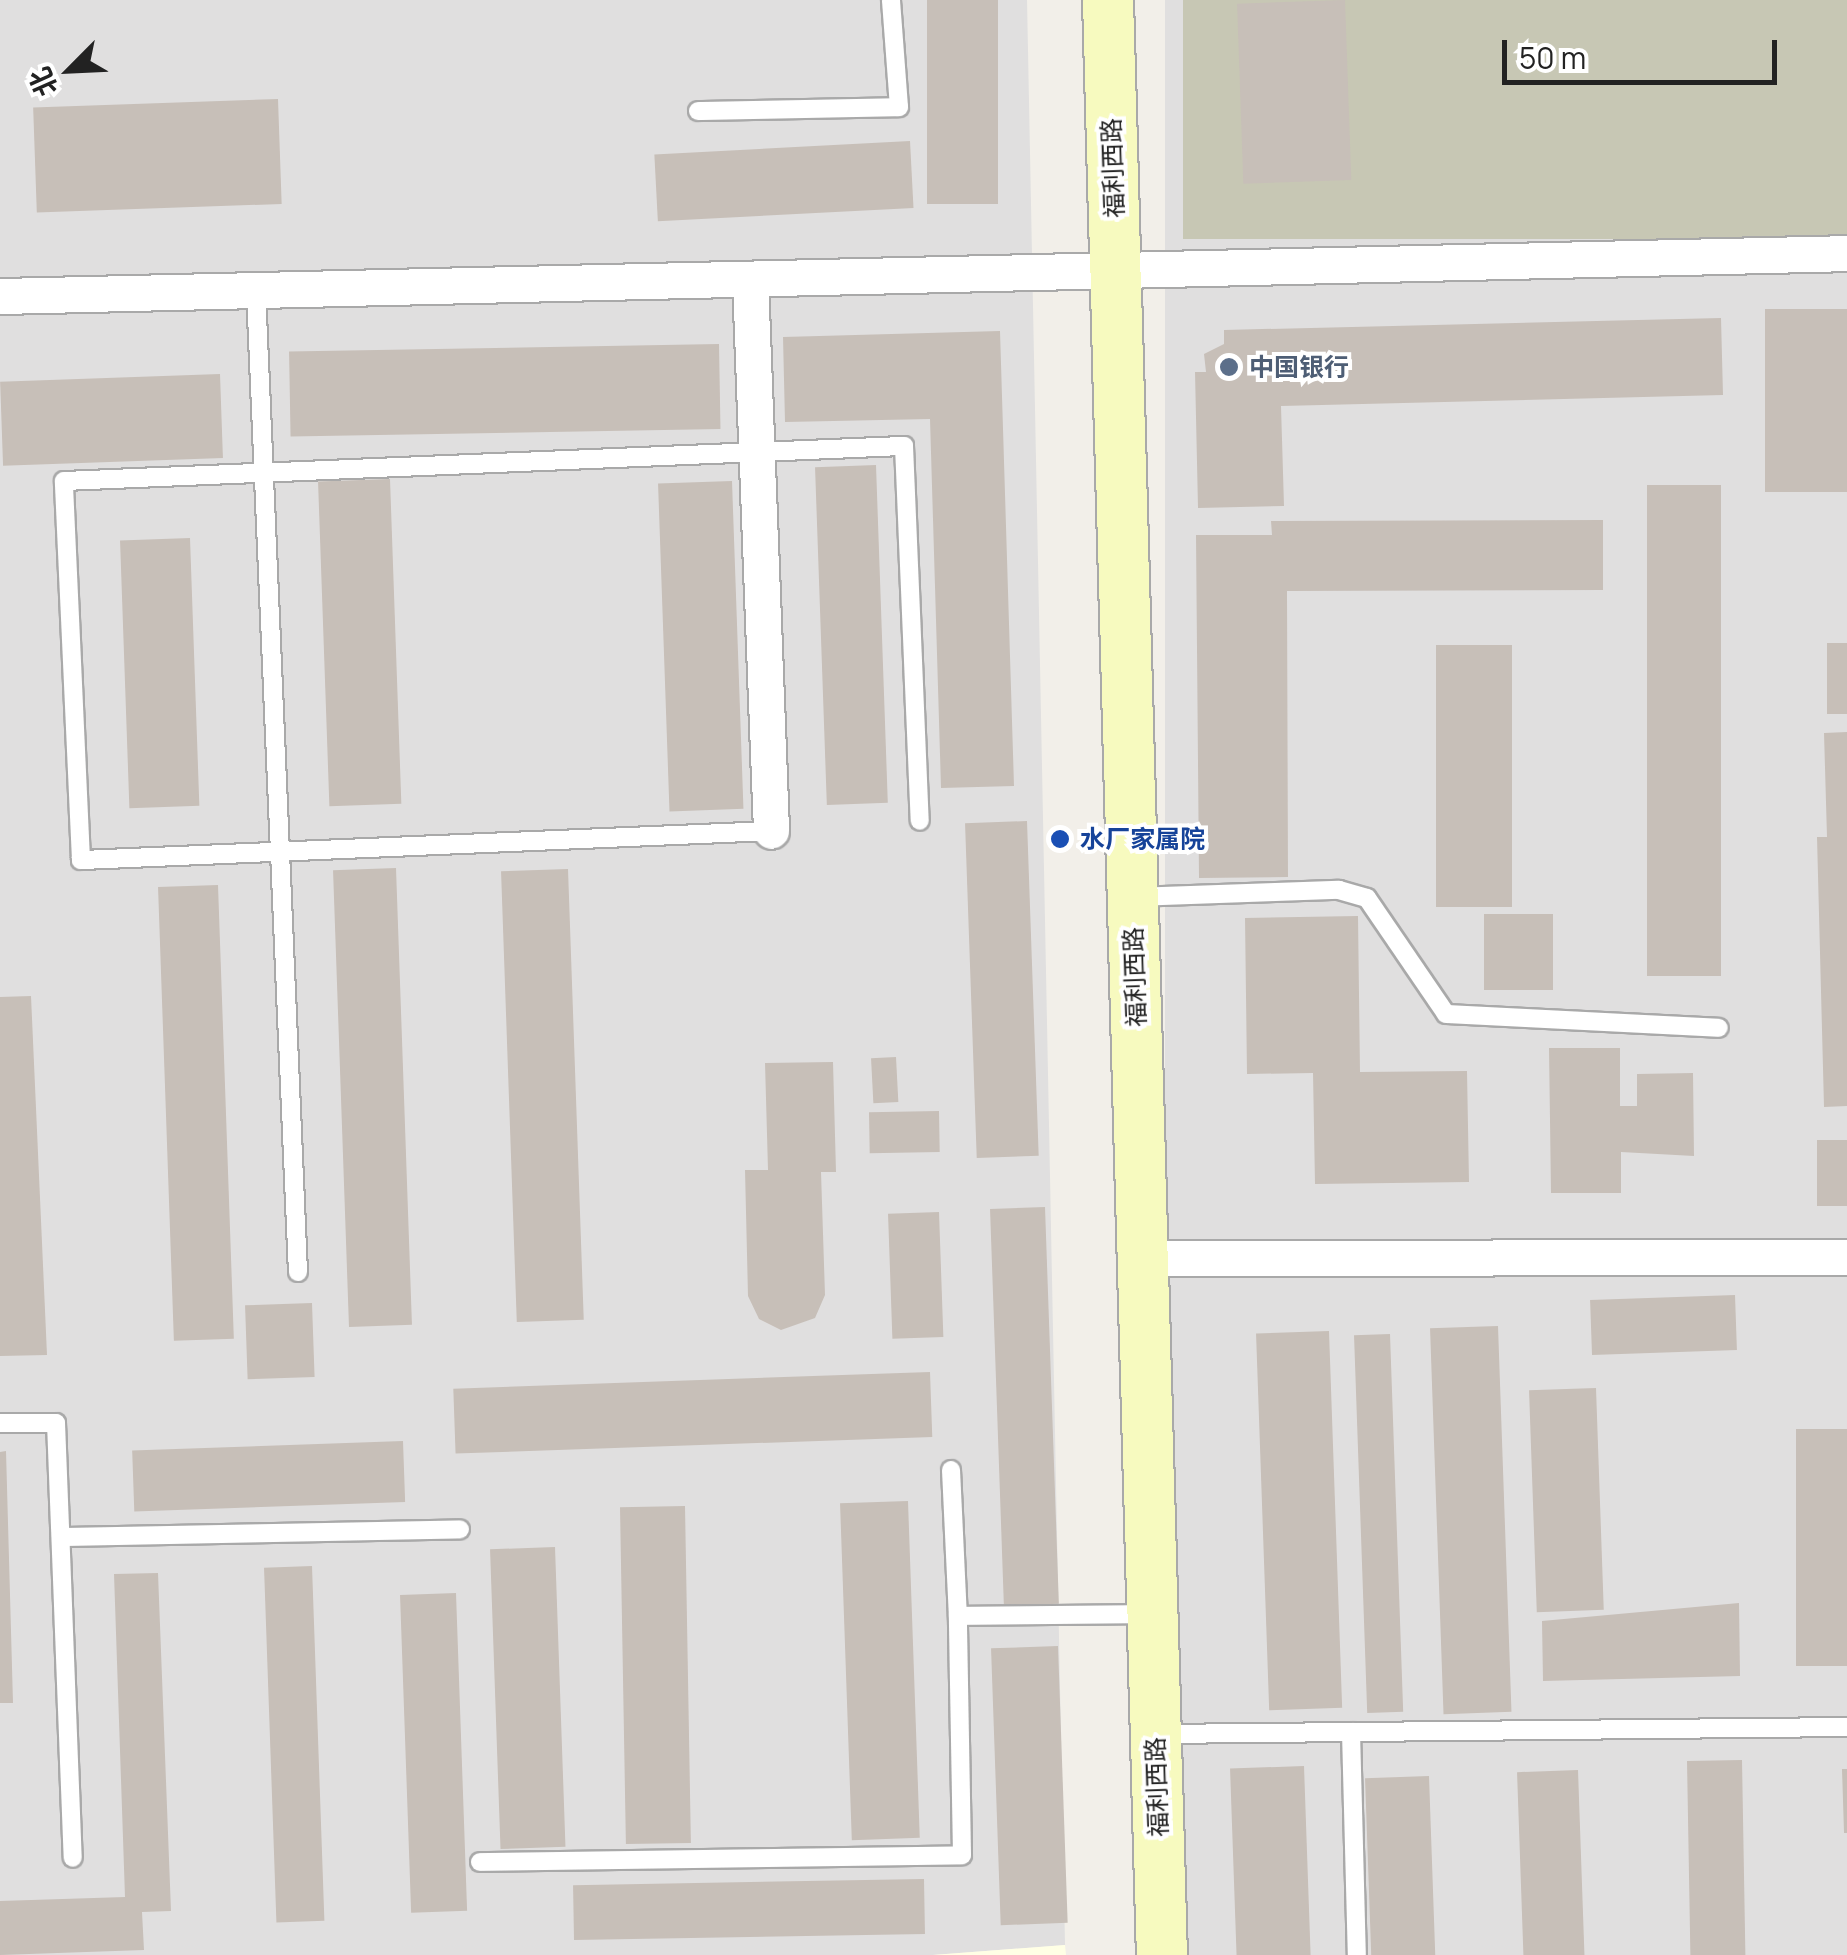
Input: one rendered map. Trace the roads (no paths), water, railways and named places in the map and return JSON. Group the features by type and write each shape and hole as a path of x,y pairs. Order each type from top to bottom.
{"main road":[{"name":"福利西路","path":"1108,0 1162,1955"}],"street":[{"path":"0,296 1847,253"},
{"path":"750,281 771,831"},
{"path":"1143,1258 1847,1257"}],"lane":[{"path":"698,110 899,108 891,0"},
{"path":"256,290 298,1272"},
{"path":"771,831 81,860 64,482 904,446 920,821"},
{"path":"1133,896 1339,890 1367,898 1446,1014 1719,1028"},
{"path":"0,1423 56,1423 73,1858"},
{"path":"480,1862 962,1855 951,1470"},
{"path":"60,1537 460,1529"},
{"path":"958,1616 1153,1614"},
{"path":"1156,1734 1847,1728"},
{"path":"1352,1732 1357,1955"}],"place":[{"name":"中国银行","path":"1229,367"},
{"name":"水厂家属院","path":"1060,839"}]}
